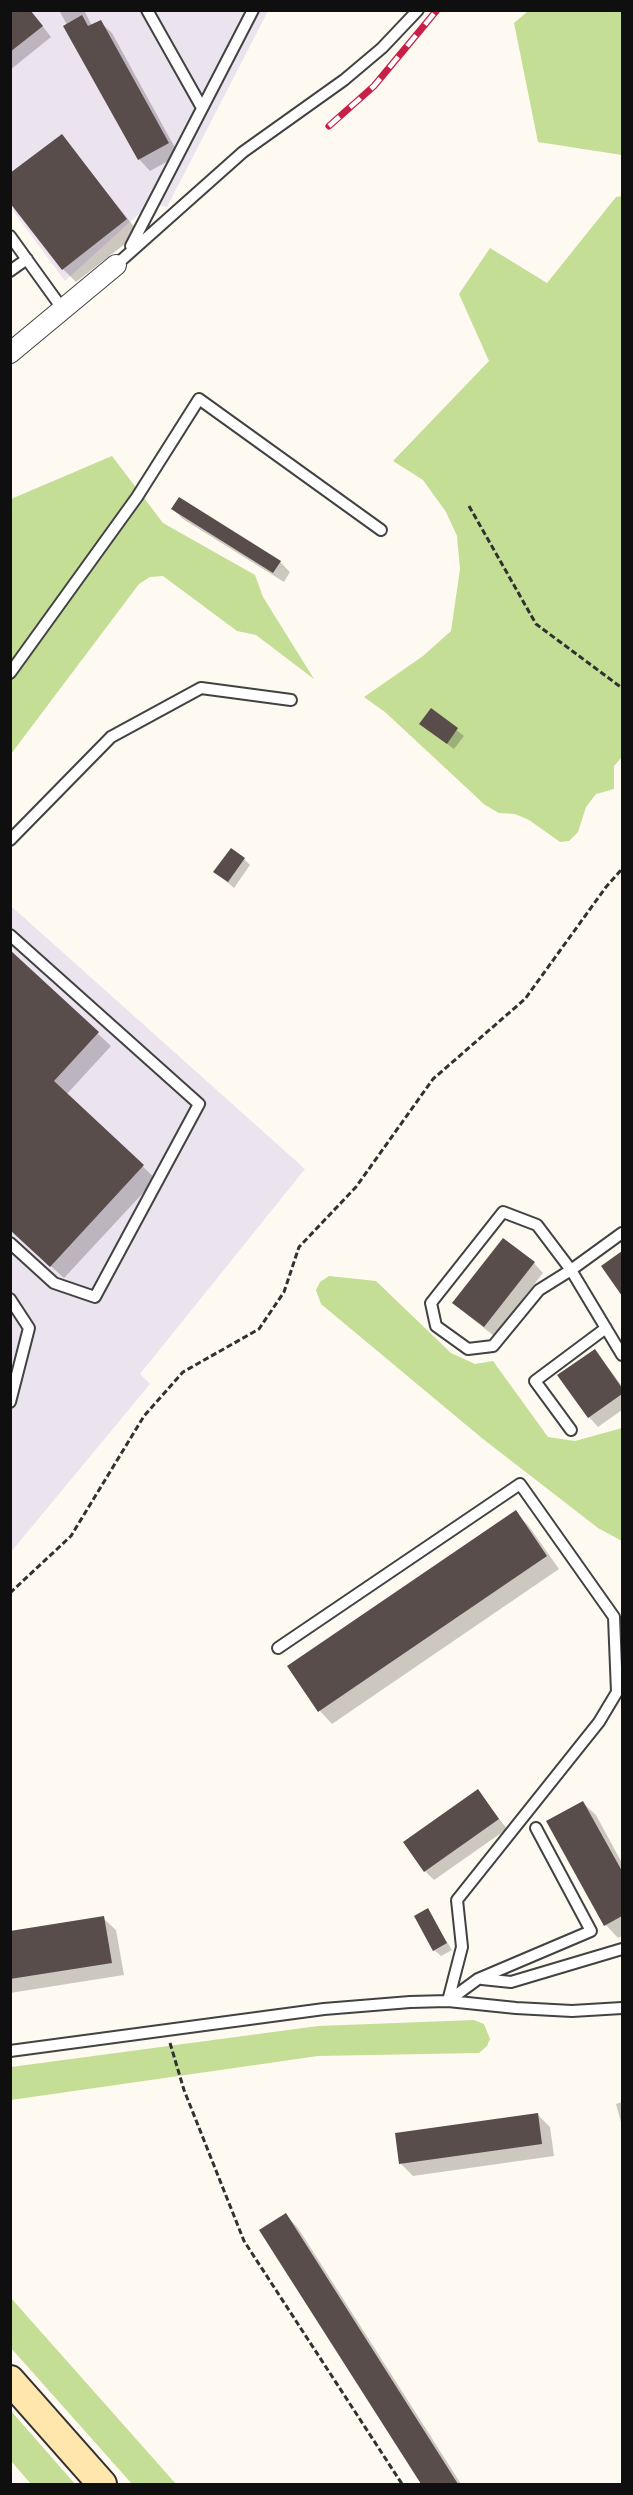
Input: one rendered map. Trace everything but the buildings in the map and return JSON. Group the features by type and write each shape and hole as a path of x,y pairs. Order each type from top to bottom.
{"street":[{"path":"10,353 64,311 116,265"},
{"path":"10,2380 102,2484"}],"lane":[{"path":"147,10 201,106"},
{"path":"116,265 137,237 201,106 253,10"},
{"path":"116,265 243,152 344,80 382,48 418,10"},
{"path":"10,236 64,311"},
{"path":"10,271 27,259"},
{"path":"10,673 137,497 199,399 381,530"},
{"path":"10,840 111,737 201,688 291,700"},
{"path":"10,935 199,1104 95,1297 54,1283 10,1243"},
{"path":"622,1233 571,1270 539,1290 493,1346 468,1348 436,1326 432,1303 503,1212 537,1226 571,1270 622,1355"},
{"path":"10,1299 29,1328 10,1402"},
{"path":"571,1431 535,1381 606,1328"},
{"path":"278,1648 520,1484 614,1617 618,1692 599,1722 457,1900 462,1947 448,2001"},
{"path":"448,2001 478,1979 591,1930 536,1828"},
{"path":"478,1979 511,1982 622,1949"},
{"path":"10,2051 166,2028 324,2009 448,2001 572,2011 622,2008"}],"path":[{"path":"469,506 536,624 622,688"},
{"path":"10,1593 71,1536 144,1416 183,1372 259,1329 284,1292 299,1247 356,1187 433,1079 525,999 606,887 622,869"},
{"path":"166,2028 184,2090 244,2241 402,2484"}],"shaded area":[{"path":"11,11 268,11 167,207 147,202 142,211 65,281 11,208"},
{"path":"11,906 305,1169 140,1374 150,1384 11,1552"}],"green space":[{"path":"528,11 622,11 622,155 538,142 514,23"},
{"path":"622,196 622,757 614,766 614,789 596,794 586,807 578,832 569,841 560,842 529,820 515,814 499,813 485,805 385,712 364,697 423,656 451,631 460,569 457,536 446,512 423,480 393,461 489,361 459,294 490,248 547,283 616,197"},
{"path":"112,456 163,523 255,575 263,597 314,679 256,635 237,631 163,576 150,577 139,584 11,754 11,499"},
{"path":"329,1276 376,1281 451,1353 475,1364 493,1361 548,1437 575,1441 622,1428 622,1541 598,1528 483,1439 321,1304 316,1290 320,1282"},
{"path":"474,2020 484,2024 490,2039 487,2046 479,2053 318,2056 11,2100 11,2067 318,2026"},
{"path":"11,2298 176,2484 132,2484 11,2348"},
{"path":"10,2411 75,2484 31,2484 11,2461"}],"railway":[{"path":"329,126 374,86 437,10"}]}
